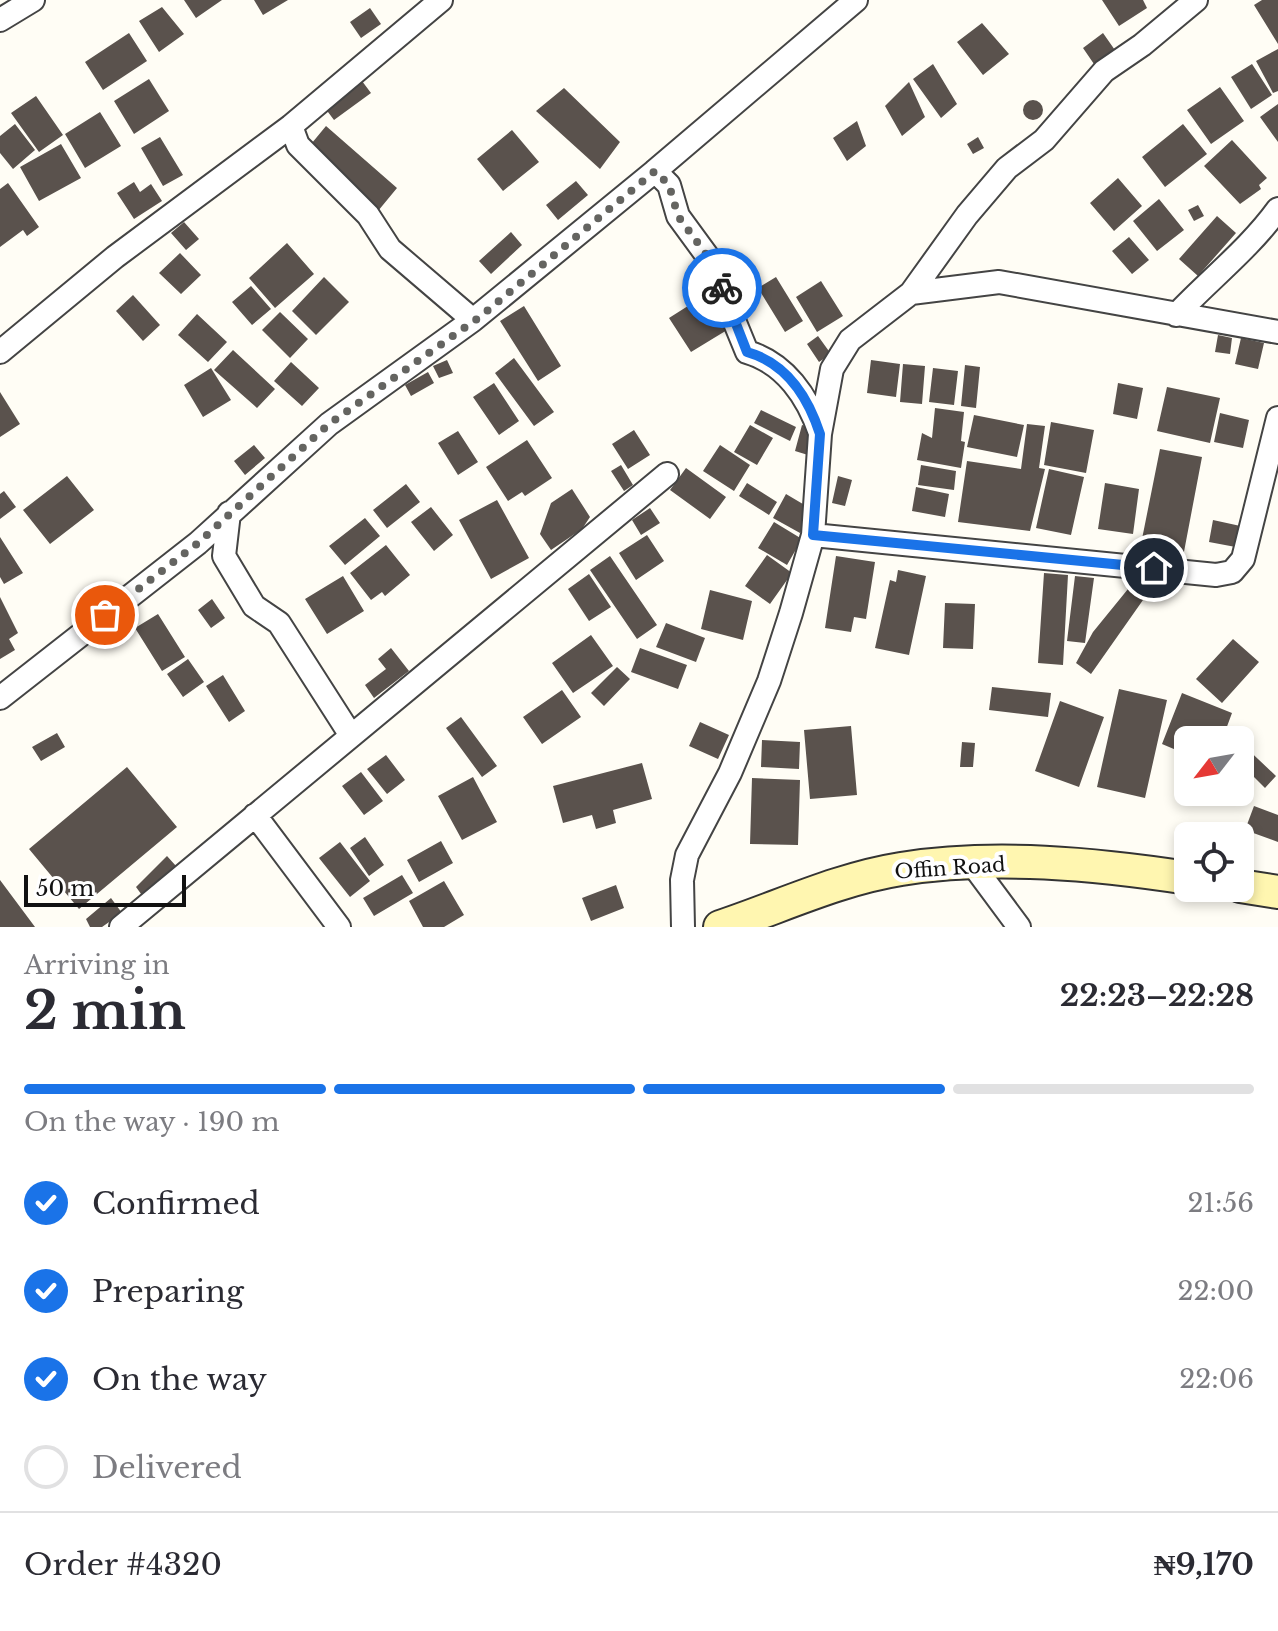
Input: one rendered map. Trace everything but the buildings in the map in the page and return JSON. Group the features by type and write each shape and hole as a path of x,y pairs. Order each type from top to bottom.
{"street":[{"path":"0,20 33,0"},
{"path":"0,352 115,257 291,126 441,0"},
{"path":"0,698 198,543 329,424 473,320 856,0"},
{"path":"683,927 682,880 687,855 730,773 769,681 813,535 820,434 832,369 850,340 911,293 967,215 1007,168 1044,140 1104,71 1142,45 1196,0"},
{"path":"291,126 298,145 368,215 390,249 473,320"},
{"path":"655,171 669,185 678,216 708,257 747,352 765,357 786,373 809,407 820,434"},
{"path":"1176,315 1221,269 1254,243 1278,209"},
{"path":"911,293 999,282 1278,332"},
{"path":"813,535 1216,575 1232,572 1243,559 1278,418"},
{"path":"121,927 667,474"},
{"path":"229,513 224,556 254,606 279,623 350,734"},
{"path":"255,815 339,927"},
{"name":"Offin Road","path":"733,925 827,887 902,869 1053,862 1174,876"},
{"path":"973,865 1019,927"},
{"path":"1254,888 1278,892"}],"way so far":[{"path":"105,615 198,543 329,424 481,316 655,171 669,185 678,216 708,257 712,273 722,288"}],"route":[{"path":"722,288 747,352 765,357 786,373 815,419 820,434 813,535 1154,568"}]}
